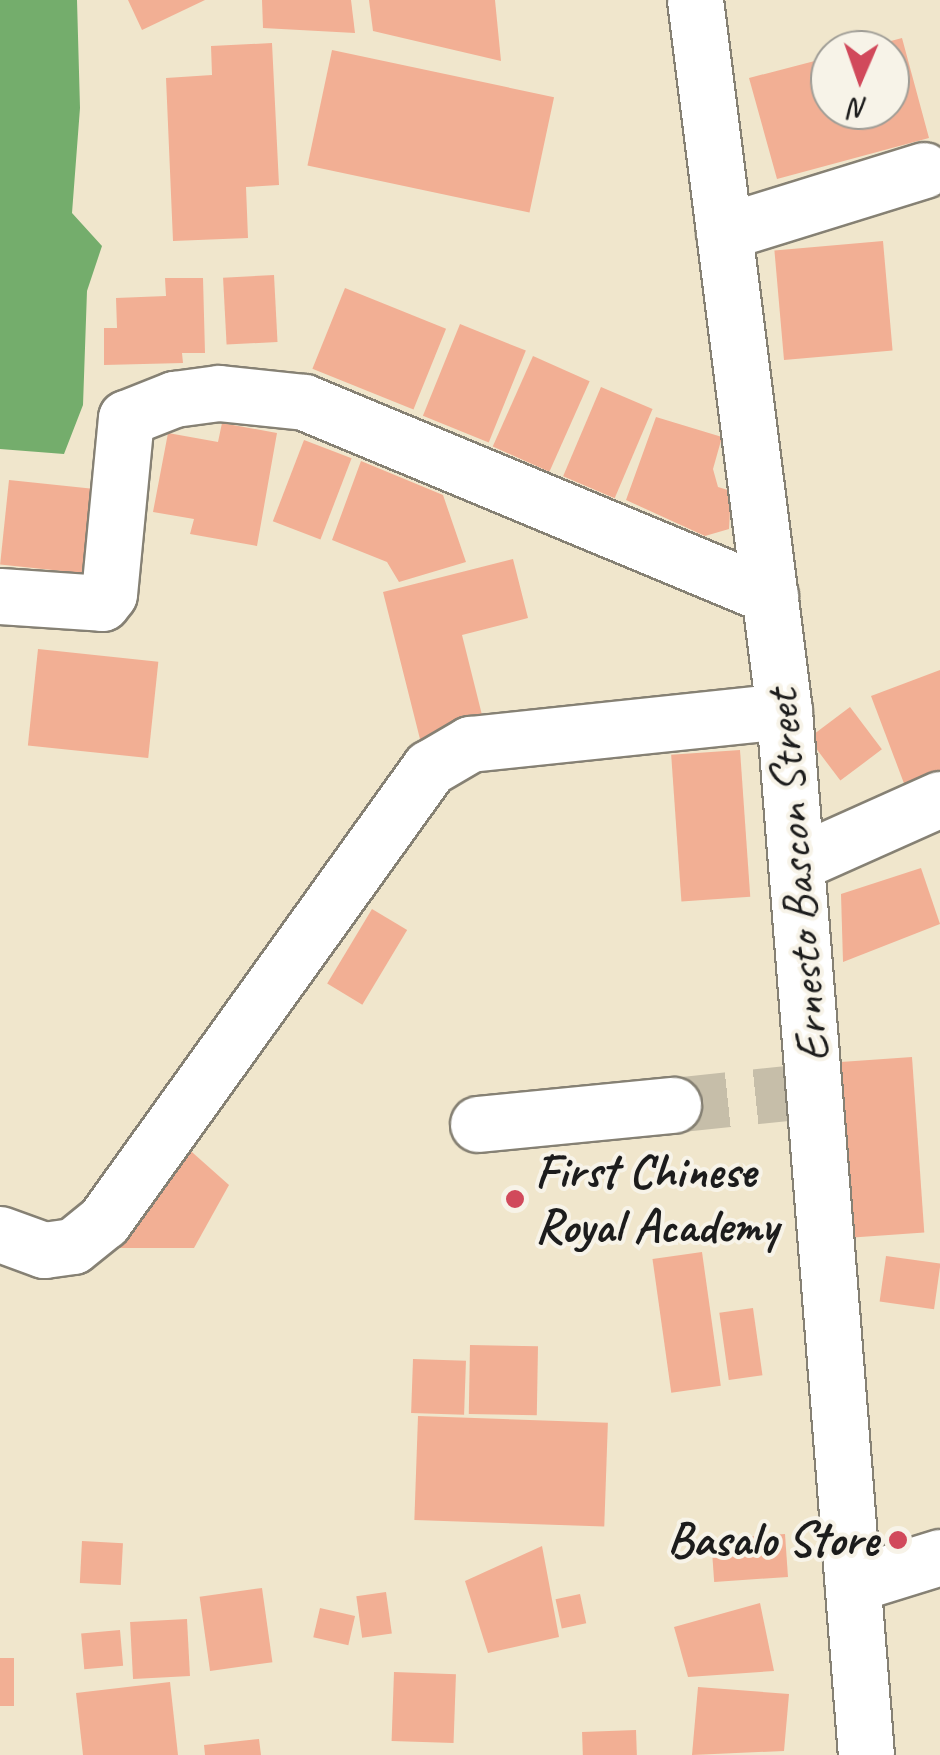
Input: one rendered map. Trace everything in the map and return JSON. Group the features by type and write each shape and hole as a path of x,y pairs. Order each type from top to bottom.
{"street":[{"name":"Ernesto Bascon Street","path":"695,0 784,711 866,1755"},
{"path":"724,232 924,170"},
{"path":"0,596 82,606 105,600 126,418 174,399 219,394 304,402 770,596"},
{"path":"0,1234 44,1250 73,1246 104,1221 429,768 470,744 784,711"},
{"path":"798,862 940,800"},
{"path":"478,1124 673,1104"},
{"path":"853,1584 940,1557"}],"green space":[{"path":"0,0 77,0 80,108 72,213 102,246 87,291 83,405 64,454 0,449"}],"building":[{"path":"128,0 205,0 142,30"},
{"path":"262,0 351,0 355,33 263,28"},
{"path":"369,0 495,0 501,61 373,31"},
{"path":"272,43 279,185 246,187 248,238 173,241 166,78 212,75 211,46"},
{"path":"332,50 554,97 530,213 307,165"},
{"path":"810,62 810,130 910,130 910,68 929,138 777,179 749,78"},
{"path":"883,241 893,351 784,360 774,250"},
{"path":"274,275 278,342 227,345 223,278"},
{"path":"165,278 203,278 205,353 182,353 183,363 104,365 104,328 117,328 116,298 166,296"},
{"path":"345,288 446,329 413,409 312,369"},
{"path":"460,324 526,351 489,442 423,416"},
{"path":"533,356 590,381 549,472 493,446"},
{"path":"601,387 653,409 615,498 563,476"},
{"path":"656,417 722,437 713,469 718,487 731,491 729,529 705,536 626,500"},
{"path":"222,423 277,433 257,546 190,534 194,519 153,512 168,433 218,442"},
{"path":"304,440 352,458 320,539 273,521"},
{"path":"361,461 443,495 466,562 399,582 387,562 332,540"},
{"path":"9,480 104,490 96,575 0,565"},
{"path":"513,559 528,618 462,635 487,735 423,751 383,592"},
{"path":"38,649 158,662 148,758 28,745"},
{"path":"940,670 940,782 908,794 871,696"},
{"path":"850,707 882,749 840,781 808,738"},
{"path":"740,750 750,897 681,901 671,755"},
{"path":"921,868 940,924 843,962 841,894"},
{"path":"372,909 407,930 362,1005 327,984"},
{"path":"912,1057 924,1233 849,1238 837,1062"},
{"path":"184,1145 229,1185 194,1248 110,1248"},
{"path":"702,1252 721,1386 671,1393 652,1259"},
{"path":"886,1256 940,1264 934,1309 880,1302"},
{"path":"753,1308 762,1375 729,1380 719,1313"},
{"path":"470,1345 538,1346 537,1415 469,1414"},
{"path":"413,1359 466,1361 464,1415 411,1413"},
{"path":"418,1416 608,1423 604,1527 414,1520"},
{"path":"785,1534 788,1577 714,1582 711,1539"},
{"path":"82,1541 123,1543 121,1585 80,1583"},
{"path":"542,1546 559,1637 488,1653 465,1581"},
{"path":"262,1588 272,1662 210,1671 200,1597"},
{"path":"386,1592 392,1634 362,1638 356,1596"},
{"path":"580,1594 586,1623 562,1629 556,1599"},
{"path":"760,1603 774,1671 688,1677 674,1627"},
{"path":"320,1608 355,1616 348,1645 313,1637"},
{"path":"187,1619 190,1676 133,1679 130,1622"},
{"path":"120,1630 123,1666 84,1669 81,1633"},
{"path":"0,1658 14,1658 14,1706 0,1706"},
{"path":"394,1672 456,1674 454,1743 392,1741"},
{"path":"170,1682 178,1755 83,1755 76,1693"},
{"path":"698,1687 789,1694 784,1751 692,1755"},
{"path":"636,1730 637,1755 583,1755 582,1732"},
{"path":"259,1739 261,1755 205,1755 204,1745"}],"tunnel":[{"path":"673,1105 815,1090"}],"place":[{"name":"First Chinese Royal Academy","path":"515,1199"},
{"name":"Basalo Store","path":"898,1540"}]}
